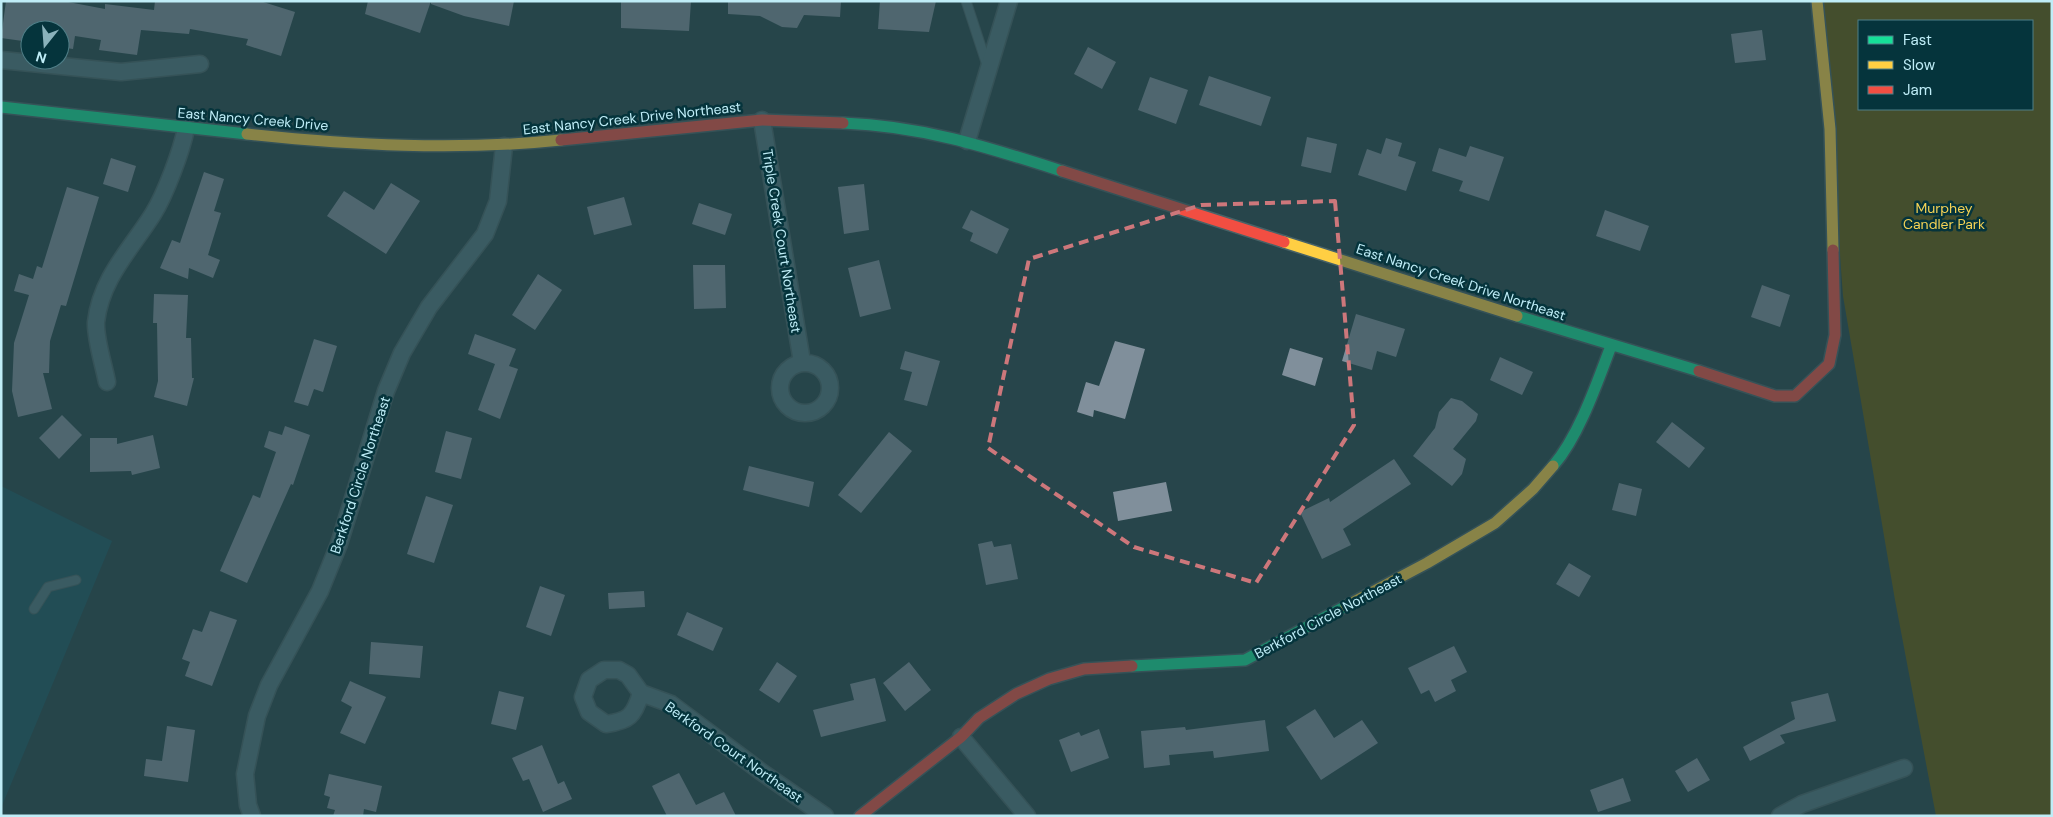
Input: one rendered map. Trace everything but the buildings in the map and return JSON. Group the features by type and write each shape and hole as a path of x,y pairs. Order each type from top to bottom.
{"street":[{"path":"762,120 887,125 967,141 1010,1"},
{"name":"East Nancy Creek Drive Northeast","path":"967,141 1611,346 1646,353 1775,396 1795,396 1830,364 1835,335 1830,129 1817,1"},
{"path":"1,60 121,72 200,64"},
{"name":"East Nancy Creek Drive","path":"1,107 307,140 446,146 504,146"},
{"name":"East Nancy Creek Drive Northeast","path":"504,146 762,120"},
{"name":"Triple Creek Court Northeast","path":"762,120 802,362"},
{"path":"107,382 96,323 102,297 113,270 154,213 163,195 186,128"},
{"name":"Berkford Circle Northeast","path":"252,816 248,805 245,774 257,716 269,685 320,591 339,544 386,390 402,352 429,307 485,234 498,201 504,146"},
{"name":"Berkford Circle Northeast","path":"860,816 961,737 979,718 1016,694 1049,679 1084,669 1245,660 1427,563 1487,528 1533,489 1561,457 1592,396 1611,346"},
{"name":"Berkford Court Northeast","path":"641,693 672,704 760,771 824,816"},
{"path":"961,737 1027,816"},
{"path":"1780,816 1802,804 1904,768"}],"lane":[{"path":"966,1 988,72"},
{"path":"34,609 48,587 76,580"}],"highlighted area":[{"path":"1335,201 1354,425 1256,583 1134,547 988,448 1029,259 1201,205"}],"shaded area":[{"path":"1,486 112,541 1,808"}],"green space":[{"name":"Murphey Candler Park","path":"1821,1 2052,1 2052,816 1936,816 1895,600 1843,296"}],"traffic: fast":[{"path":"1,107 247,134"},
{"path":"843,123 900,128 928,133 981,146 1062,171"},
{"path":"1517,316 1699,371"},
{"path":"1553,466 1579,425 1611,346"},
{"path":"1132,666 1245,660 1346,606"}],"traffic: slow":[{"path":"1817,1 1830,129 1833,250"},
{"path":"247,134 365,144 443,146 561,140"},
{"path":"1284,242 1517,316"},
{"path":"1346,606 1427,563 1495,523 1533,489 1553,466"}],"traffic: jam":[{"path":"561,140 762,120 843,123"},
{"path":"1062,171 1284,242"},
{"path":"1699,371 1775,396 1795,396 1829,364 1835,335 1833,250"},
{"path":"860,816 961,737 979,718 1016,694 1049,679 1084,669 1132,666"}]}
